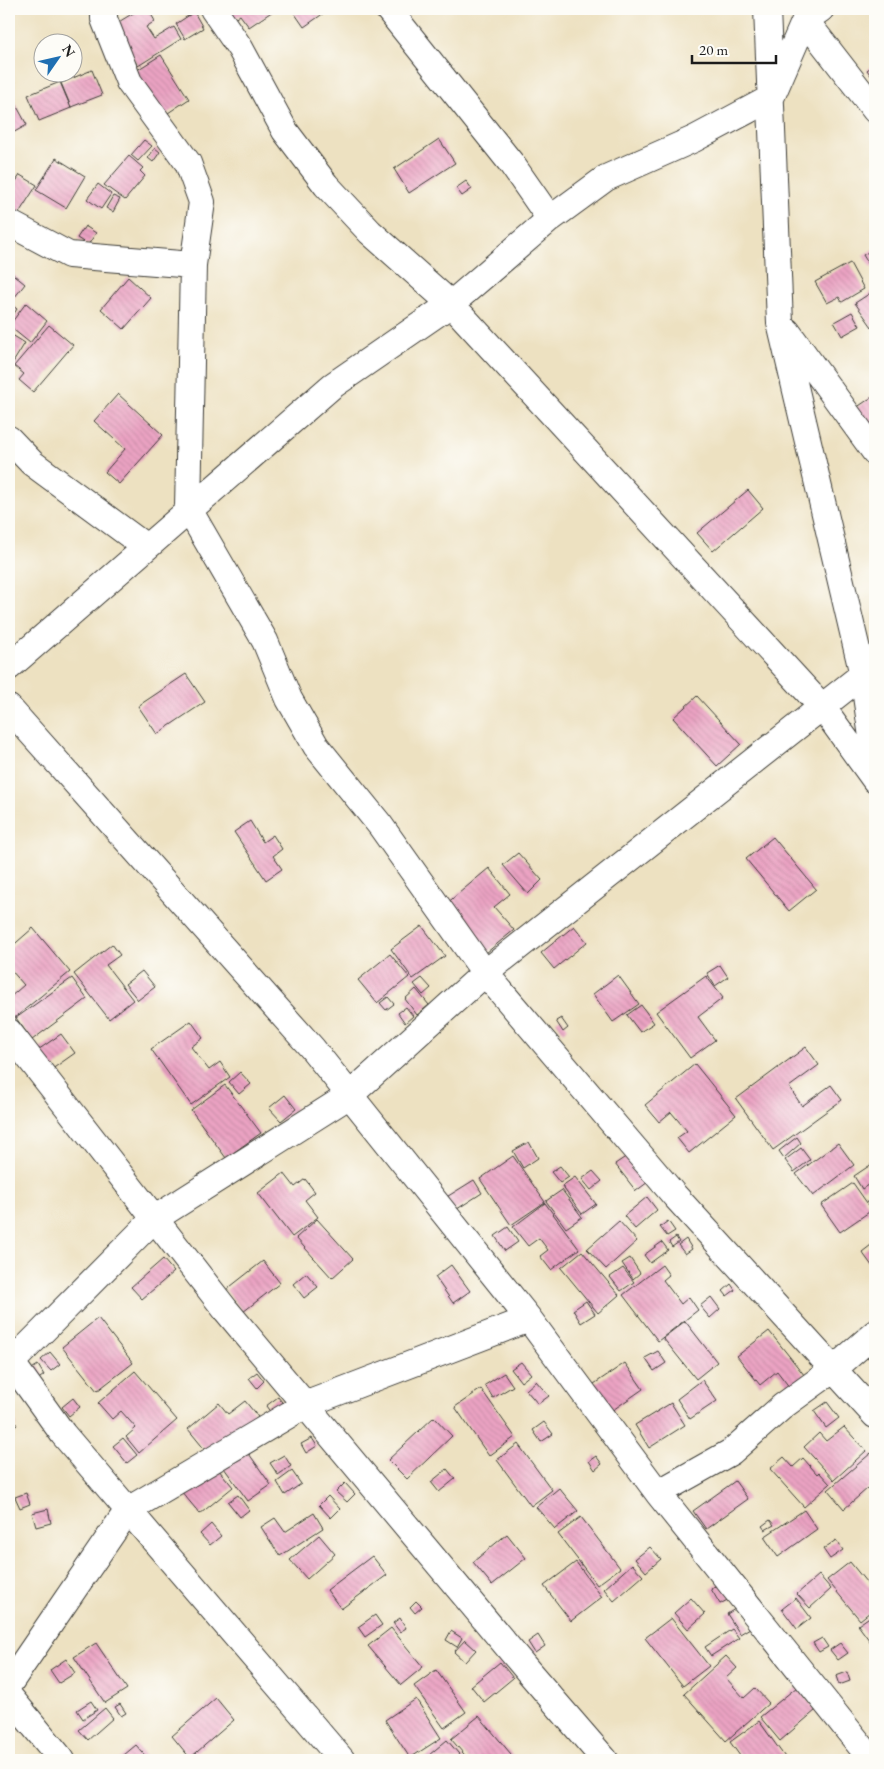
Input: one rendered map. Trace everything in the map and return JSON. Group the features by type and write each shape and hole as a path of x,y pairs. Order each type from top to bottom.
{"street":[{"path":"104,9 104,19 130,82 188,163 202,202 193,265 188,508 265,641 289,699 316,746 380,825 485,973 676,1196 875,1415"},
{"path":"213,9 240,48 285,131 326,185 370,232 451,304 823,708 875,780"},
{"path":"388,9 511,163 550,219"},
{"path":"767,9 780,323 869,670 875,758"},
{"path":"9,667 188,508 332,386 451,304 550,219 606,178 694,140 771,98 813,14"},
{"path":"813,14 875,110"},
{"path":"9,223 69,255 193,265"},
{"path":"780,323 875,452"},
{"path":"9,439 32,463 146,547"},
{"path":"342,1760 63,1434 10,1362 154,1219 350,1095 485,973 869,670"},
{"path":"9,708 312,1048 529,1319 658,1493 872,1760"},
{"path":"9,1032 225,1309 307,1404 528,1671 605,1760"},
{"path":"9,1684 128,1510 307,1404 529,1319"},
{"path":"658,1493 730,1452 784,1406 834,1369 875,1333"},
{"path":"9,1696 62,1760"}],"building":[{"path":"140,9 148,9 155,21 146,27 154,39 174,27 181,39 138,66 112,26"},
{"path":"220,9 276,9 249,27 240,15 229,23"},
{"path":"297,9 321,9 324,13 304,27 293,11"},
{"path":"194,12 203,28 185,39 176,24"},
{"path":"161,55 189,99 162,117 134,72"},
{"path":"875,64 875,81 867,70"},
{"path":"92,70 102,95 71,107 61,83 82,82 82,74"},
{"path":"60,82 71,108 39,121 28,95"},
{"path":"14,101 27,125 9,135 9,103"},
{"path":"439,139 455,163 409,193 394,169"},
{"path":"144,140 152,146 138,161 131,155"},
{"path":"155,148 160,152 153,162 148,158"},
{"path":"129,156 143,168 140,171 145,176 125,200 104,185"},
{"path":"56,158 85,176 66,208 36,190"},
{"path":"20,175 37,185 17,216 9,210 9,192"},
{"path":"466,181 472,189 462,196 456,188"},
{"path":"98,184 111,194 101,209 87,199"},
{"path":"113,196 120,199 113,212 106,208"},
{"path":"85,226 96,233 88,245 77,238"},
{"path":"875,248 875,265 871,268 863,255"},
{"path":"850,263 864,289 842,302 839,297 827,303 815,282"},
{"path":"9,271 25,284 11,302 9,301"},
{"path":"128,277 151,298 124,329 101,309"},
{"path":"872,292 875,297 875,325 872,327 855,303"},
{"path":"9,303 17,309 9,321"},
{"path":"26,303 47,321 30,343 9,326"},
{"path":"852,312 860,326 842,336 834,322"},
{"path":"49,325 73,345 33,392 19,380 24,374 14,366"},
{"path":"9,333 25,343 9,369"},
{"path":"118,394 163,435 119,484 105,472 125,449 94,421"},
{"path":"875,395 875,428 868,433 853,410"},
{"path":"748,490 763,508 713,551 697,533"},
{"path":"186,674 205,702 157,734 138,706"},
{"path":"697,696 741,744 717,766 673,718"},
{"path":"250,821 263,842 273,835 282,849 273,856 282,869 266,880 234,832"},
{"path":"773,837 816,889 789,911 746,859"},
{"path":"518,853 542,880 528,894 503,865"},
{"path":"489,868 510,894 494,907 514,930 486,953 446,904"},
{"path":"422,926 445,956 413,979 391,949"},
{"path":"574,926 587,942 554,969 541,953"},
{"path":"33,928 70,972 12,1020 9,1016 9,998 24,985 11,970 9,972 9,949"},
{"path":"112,944 120,955 106,965 133,1000 109,1019 74,974"},
{"path":"390,954 409,977 377,1003 358,980"},
{"path":"720,965 728,977 715,986 707,973"},
{"path":"142,971 155,987 138,1000 125,984"},
{"path":"618,975 639,1004 613,1022 593,994"},
{"path":"706,976 723,998 698,1017 715,1040 690,1058 656,1012"},
{"path":"72,978 87,999 32,1040 16,1018"},
{"path":"422,978 431,988 423,995 414,984"},
{"path":"416,989 429,1005 417,1015 405,999"},
{"path":"388,997 394,1004 386,1010 380,1003"},
{"path":"641,1005 654,1023 640,1032 627,1015"},
{"path":"406,1007 413,1016 405,1023 398,1013"},
{"path":"561,1018 568,1028 563,1032 556,1021"},
{"path":"191,1021 203,1038 191,1047 209,1070 220,1062 230,1077 191,1105 151,1049"},
{"path":"61,1034 75,1053 48,1072 35,1052"},
{"path":"806,1047 819,1065 789,1087 802,1106 831,1085 842,1100 773,1150 736,1099"},
{"path":"695,1064 736,1115 689,1153 677,1138 687,1131 671,1112 659,1122 645,1105"},
{"path":"240,1072 251,1084 239,1094 229,1082"},
{"path":"225,1085 261,1133 226,1158 191,1110"},
{"path":"285,1095 296,1109 281,1121 269,1108"},
{"path":"797,1137 801,1143 784,1158 779,1151"},
{"path":"529,1142 538,1158 523,1168 513,1151"},
{"path":"838,1143 854,1165 813,1196 796,1174"},
{"path":"801,1148 810,1160 794,1172 785,1160"},
{"path":"513,1156 545,1202 511,1225 480,1179"},
{"path":"627,1156 648,1182 636,1191 615,1164"},
{"path":"875,1162 875,1180 862,1189 854,1176"},
{"path":"560,1166 569,1177 560,1183 551,1172"},
{"path":"593,1171 602,1181 591,1190 582,1179"},
{"path":"284,1173 295,1187 305,1179 315,1192 305,1200 318,1217 292,1237 258,1193"},
{"path":"575,1177 596,1204 582,1214 562,1186"},
{"path":"474,1180 482,1193 454,1211 445,1198"},
{"path":"853,1183 872,1210 840,1232 821,1205"},
{"path":"562,1190 582,1217 566,1228 546,1201"},
{"path":"647,1197 657,1210 635,1229 624,1216"},
{"path":"545,1203 579,1249 551,1270 540,1256 548,1250 539,1238 528,1246 513,1227"},
{"path":"317,1219 353,1259 332,1278 296,1238"},
{"path":"619,1221 637,1241 606,1269 587,1249"},
{"path":"668,1221 675,1231 667,1236 660,1227"},
{"path":"508,1227 518,1242 505,1251 495,1236"},
{"path":"676,1237 679,1242 672,1247 669,1242"},
{"path":"686,1239 692,1249 685,1254 678,1245"},
{"path":"662,1242 668,1250 650,1263 644,1255"},
{"path":"875,1242 875,1270 862,1252"},
{"path":"582,1251 619,1295 598,1313 561,1268"},
{"path":"630,1258 640,1273 633,1279 622,1263"},
{"path":"163,1259 174,1272 142,1299 131,1287"},
{"path":"263,1261 280,1283 243,1312 226,1290"},
{"path":"451,1265 470,1291 453,1303 435,1277"},
{"path":"662,1265 669,1275 663,1280 681,1304 689,1297 698,1310 658,1341 623,1295"},
{"path":"623,1268 634,1282 621,1291 610,1277"},
{"path":"306,1273 318,1287 304,1298 293,1284"},
{"path":"731,1284 735,1290 727,1296 723,1291"},
{"path":"711,1297 720,1309 710,1318 700,1306"},
{"path":"586,1301 595,1314 581,1323 573,1310"},
{"path":"98,1318 133,1363 97,1391 62,1347"},
{"path":"685,1321 717,1362 696,1379 663,1338"},
{"path":"769,1331 805,1376 790,1388 777,1371 760,1385 737,1356"},
{"path":"658,1351 666,1363 654,1371 645,1358"},
{"path":"50,1352 60,1364 51,1371 41,1360"},
{"path":"521,1362 531,1374 521,1382 511,1369"},
{"path":"625,1363 643,1389 610,1412 591,1386"},
{"path":"38,1365 44,1375 36,1381 30,1370"},
{"path":"135,1371 177,1420 139,1453 126,1437 136,1428 121,1411 112,1419 98,1403"},
{"path":"257,1372 264,1381 257,1388 249,1378"},
{"path":"504,1373 513,1386 493,1398 485,1385"},
{"path":"702,1380 717,1401 690,1419 677,1399"},
{"path":"536,1381 549,1396 538,1404 526,1390"},
{"path":"481,1389 515,1437 489,1456 455,1407"},
{"path":"278,1397 289,1411 277,1421 266,1406"},
{"path":"73,1398 80,1407 69,1416 62,1407"},
{"path":"245,1401 258,1417 210,1456 188,1429 219,1403 228,1414"},
{"path":"827,1402 839,1418 826,1428 814,1411"},
{"path":"671,1403 685,1425 649,1448 635,1425"},
{"path":"9,1413 17,1425 9,1431"},
{"path":"434,1417 452,1436 407,1479 388,1460"},
{"path":"544,1422 553,1434 541,1442 533,1430"},
{"path":"844,1427 866,1451 834,1480 804,1447 819,1433 826,1441"},
{"path":"123,1438 137,1455 127,1463 113,1446"},
{"path":"312,1438 317,1446 306,1453 301,1444"},
{"path":"518,1444 552,1490 531,1506 497,1460"},
{"path":"247,1451 271,1485 248,1501 224,1468"},
{"path":"871,1453 875,1459 875,1482 844,1509 828,1490"},
{"path":"284,1455 291,1466 278,1475 270,1463"},
{"path":"596,1456 602,1464 595,1470 589,1461"},
{"path":"784,1457 793,1467 803,1458 817,1474 819,1472 830,1484 804,1507 770,1469"},
{"path":"213,1463 233,1487 200,1514 181,1491"},
{"path":"447,1469 455,1479 439,1492 431,1482"},
{"path":"292,1471 301,1484 285,1495 277,1482"},
{"path":"735,1481 748,1499 706,1529 693,1511"},
{"path":"345,1483 355,1494 347,1502 336,1492"},
{"path":"559,1488 578,1511 555,1529 536,1507"},
{"path":"26,1493 30,1504 20,1508 15,1497"},
{"path":"238,1495 249,1510 240,1517 228,1502"},
{"path":"328,1496 340,1509 331,1518 319,1505"},
{"path":"48,1509 51,1523 36,1527 32,1513"},
{"path":"804,1510 817,1529 778,1557 764,1537"},
{"path":"314,1513 323,1528 280,1556 261,1527 275,1518 285,1532"},
{"path":"581,1517 620,1568 597,1585 558,1534"},
{"path":"770,1520 774,1525 765,1530 762,1526"},
{"path":"211,1524 221,1536 210,1545 200,1534"},
{"path":"507,1534 526,1558 492,1585 473,1562"},
{"path":"319,1535 335,1554 307,1579 290,1560"},
{"path":"836,1540 843,1550 830,1559 823,1549"},
{"path":"650,1547 661,1559 646,1572 635,1559"},
{"path":"372,1556 387,1575 341,1609 327,1590"},
{"path":"576,1562 602,1597 571,1621 544,1586"},
{"path":"850,1562 875,1593 875,1608 860,1620 827,1580"},
{"path":"632,1564 643,1576 614,1601 604,1589"},
{"path":"819,1575 831,1589 810,1608 797,1594"},
{"path":"721,1582 731,1598 720,1604 711,1589"},
{"path":"691,1598 705,1614 688,1629 674,1613"},
{"path":"796,1598 811,1618 797,1629 782,1609"},
{"path":"416,1601 422,1607 415,1613 410,1607"},
{"path":"738,1607 750,1628 740,1634 727,1614"},
{"path":"875,1613 875,1648 858,1625"},
{"path":"375,1615 382,1625 365,1637 358,1627"},
{"path":"400,1618 406,1628 400,1632 393,1623"},
{"path":"671,1618 709,1666 683,1686 645,1638"},
{"path":"391,1628 423,1667 401,1685 368,1646"},
{"path":"732,1629 739,1638 711,1656 705,1647"},
{"path":"451,1631 462,1638 457,1647 446,1640"},
{"path":"538,1635 545,1646 535,1653 528,1642"},
{"path":"822,1638 828,1647 819,1652 813,1643"},
{"path":"465,1640 476,1650 465,1662 454,1652"},
{"path":"96,1643 127,1689 105,1703 74,1657"},
{"path":"840,1643 848,1653 838,1660 830,1650"},
{"path":"726,1656 737,1668 726,1678 744,1698 755,1688 769,1703 726,1741 684,1694"},
{"path":"66,1659 75,1673 59,1683 50,1670"},
{"path":"500,1662 513,1678 484,1702 471,1686"},
{"path":"436,1670 466,1712 444,1728 414,1686"},
{"path":"847,1672 850,1681 839,1685 836,1676"},
{"path":"797,1687 816,1710 780,1741 760,1717"},
{"path":"216,1698 234,1720 190,1758 172,1736"},
{"path":"416,1699 441,1738 410,1758 385,1720"},
{"path":"91,1701 97,1710 83,1719 77,1710"},
{"path":"120,1704 126,1713 121,1716 115,1707"},
{"path":"105,1708 113,1718 88,1740 79,1730"},
{"path":"479,1716 516,1760 469,1760 451,1739"},
{"path":"759,1721 787,1760 743,1760 730,1742"},
{"path":"447,1740 464,1760 423,1760"},
{"path":"136,1745 149,1760 118,1760"}]}
